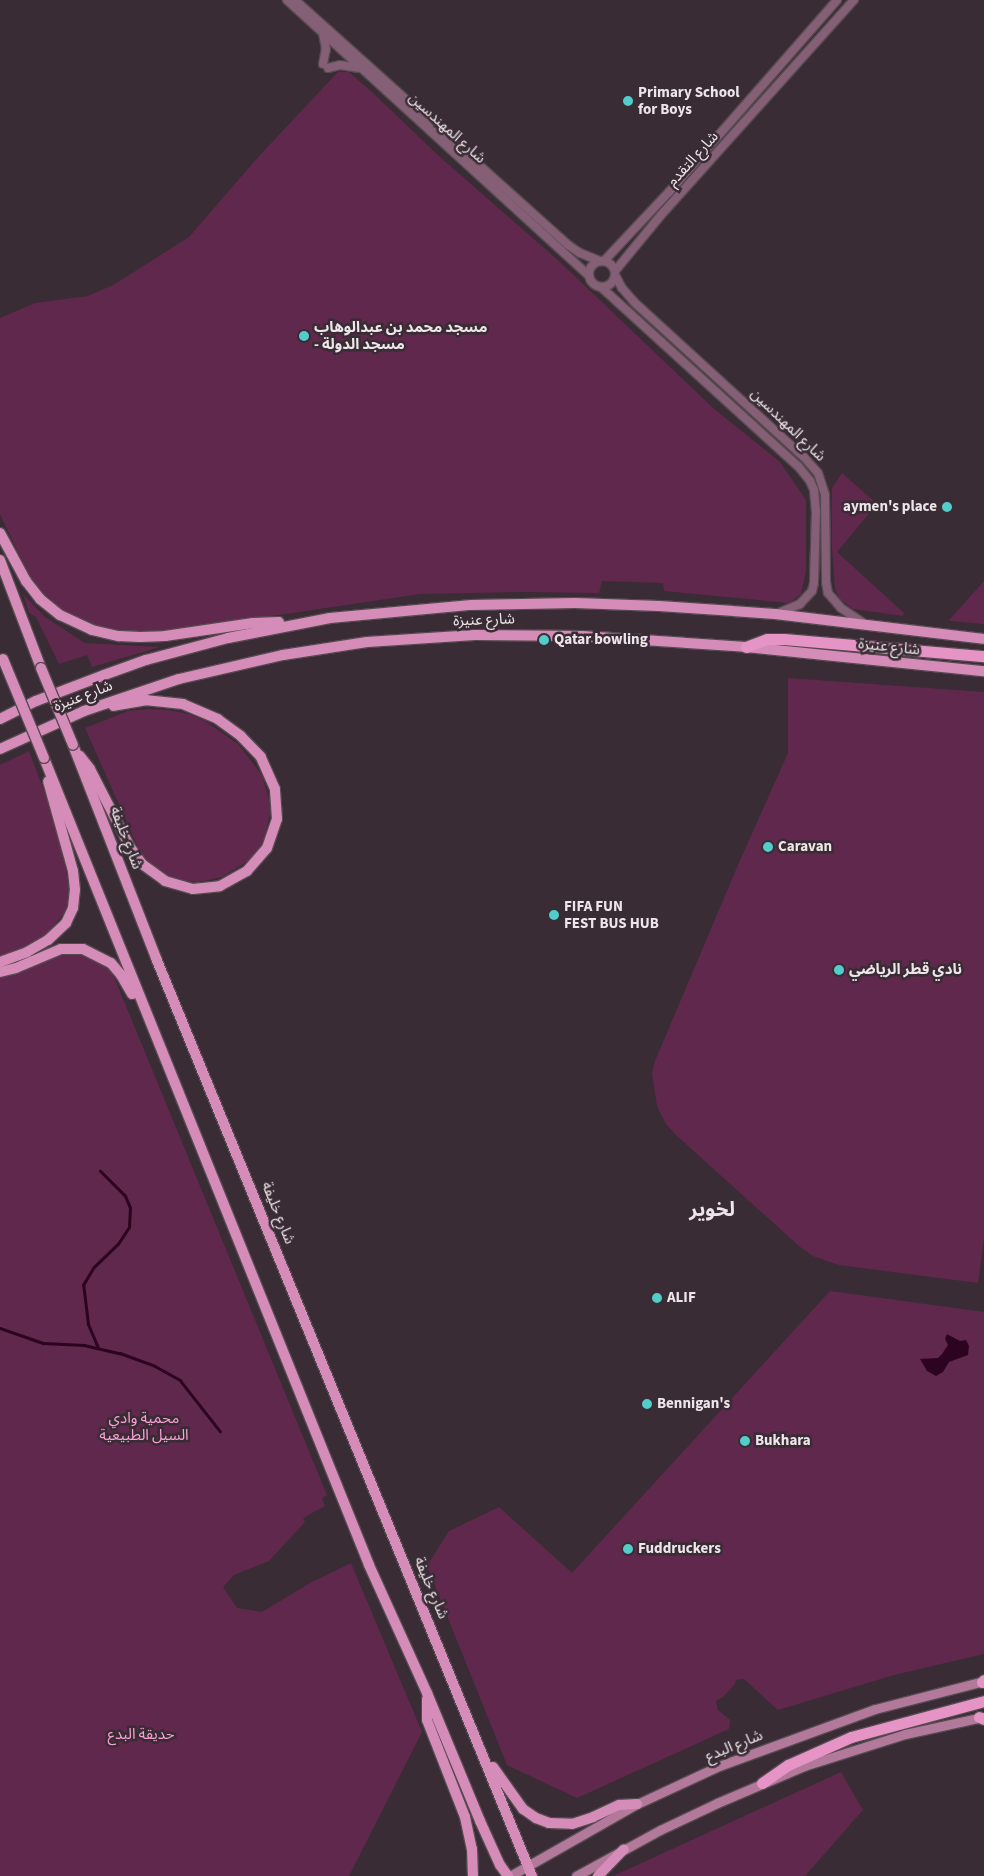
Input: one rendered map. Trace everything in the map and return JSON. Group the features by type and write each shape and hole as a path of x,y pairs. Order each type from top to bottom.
{"highway":[{"path":"746,647 767,639 784,639 984,656"},
{"path":"762,1783 788,1765 851,1737 984,1701"}],"main road":[{"path":"0,533 26,581 40,599 60,615 92,630 119,636 140,637 165,636 252,623 295,624"},
{"name":"شارع خليفة","path":"0,560 160,967 532,1876"},
{"name":"شارع عنيزة","path":"0,719 45,698 146,660 228,638 295,624 373,614 471,606 525,604 659,606 775,614 984,639"},
{"name":"شارع عنيزة","path":"0,748 84,711 202,673 283,655 367,642 475,635 536,634 746,647 984,671"},
{"path":"2,655 158,1046 369,1565 427,1693 480,1821 500,1865 509,1876"},
{"path":"74,749 90,769 130,846 142,864 165,881 192,889 211,888 228,883 253,865 272,838 278,811 272,778 261,757 229,726 201,710 168,701 138,701 102,710 84,711"},
{"path":"0,962 27,952 48,940 66,923 73,908 75,890 73,871 51,798 46,763"},
{"path":"0,972 16,968 61,949 76,948 92,952 110,963 121,974 158,1046"},
{"name":"شارع البدع","path":"509,1876 637,1804 719,1766 825,1726 919,1696 983,1681"},
{"path":"427,1693 427,1720 465,1817 472,1849 473,1876"},
{"path":"576,1876 676,1822 762,1783 864,1745 982,1718"},
{"path":"485,1759 523,1809 542,1821 572,1824 593,1818 619,1805 637,1804"},
{"path":"598,1876 624,1849"},
{"path":"523,1876 529,1866"}],"street":[{"name":"شارع المهندسين","path":"287,0 589,276"},
{"name":"شارع المهندسين","path":"295,0 568,245 580,253 602,261"},
{"name":"شارع التقدم","path":"602,261 669,192 837,0"},
{"name":"شارع التقدم","path":"615,273 662,215 854,0"},
{"path":"323,34 326,49 325,66 347,65 364,72"},
{"path":"602,261 611,264 615,273 608,285 600,286 593,283 589,276 590,268 602,261"},
{"name":"شارع المهندسين","path":"615,273 622,288 634,302 813,466 823,482 825,495 826,582 828,593 841,608 867,626"},
{"name":"شارع المهندسين","path":"600,286 798,466 810,482 814,490 816,510 814,583 812,591 800,604 775,614"}],"green space":[{"path":"338,72 349,72 374,94 441,158 560,262 713,408 780,462 806,500 806,571 801,594 789,603 664,591 663,583 602,581 599,593 420,594 164,632 112,631 68,615 33,584 0,514 0,318 35,303 88,296 115,284 189,237 260,155"},
{"path":"842,473 877,504 837,552 904,613 903,616 853,609 840,599 835,589 832,548 832,488"},
{"path":"984,581 984,624 949,621 950,619"},
{"path":"23,594 45,617 85,643 160,647 92,667 87,655 59,664 36,617 29,613"},
{"name":"نادي قطر الرياضي","path":"788,678 984,692 984,1238 978,1283 839,1265 813,1256 799,1246 676,1135 666,1124 657,1106 652,1074 655,1061 738,865 788,753"},
{"path":"148,709 189,714 205,721 238,744 262,775 271,807 264,842 253,858 222,877 199,882 179,880 159,871 141,854 85,728 128,711"},
{"path":"29,751 60,833 70,894 65,912 46,935 33,944 0,956 0,765"},
{"path":"72,950 103,958 112,972 327,1495 322,1498 325,1506 303,1518 305,1522 269,1561 234,1575 223,1587 237,1608 262,1612 310,1583 351,1563 422,1732 349,1876 0,1876 0,975"},
{"path":"830,1291 984,1312 984,1654 894,1675 778,1710 744,1679 736,1680 735,1684 723,1697 716,1701 718,1710 730,1720 729,1729 577,1798 507,1765 427,1566 449,1531 499,1507 572,1573"},
{"path":"841,1772 863,1810 805,1876 613,1876"}],"shaded area":[{"path":"947,1334 960,1341 966,1340 969,1346 968,1355 949,1362 943,1372 936,1376 927,1371 920,1359 938,1358 948,1345 945,1339"}],"waterway":[{"path":"98,1348 88,1324 83,1285 94,1267 118,1244 129,1227 130,1208 125,1196 100,1171"},
{"path":"0,1328 43,1343 84,1345 120,1353 155,1366 180,1380 220,1431"}],"place":[{"name":"Primary School for Boys","path":"628,101"},
{"name":"مسجد محمد بن عبدالوهاب - مسجد الدولة","path":"304,336"},
{"name":"aymen's place","path":"947,507"},
{"name":"Qatar bowling","path":"544,640"},
{"name":"Caravan","path":"768,847"},
{"name":"FIFA FUN FEST BUS HUB","path":"554,915"},
{"name":"نادي قطر الرياضي","path":"839,970"},
{"name":"ALIF","path":"657,1298"},
{"name":"Bennigan's","path":"647,1404"},
{"name":"Bukhara","path":"745,1441"},
{"name":"Fuddruckers","path":"628,1549"}],"district":[{"name":"لخوير","path":"712,1210"}],"park label":[{"name":"محمية وادي السيل الطبيعية","path":"144,1426"},
{"name":"حديقة البدع","path":"141,1735"}]}
